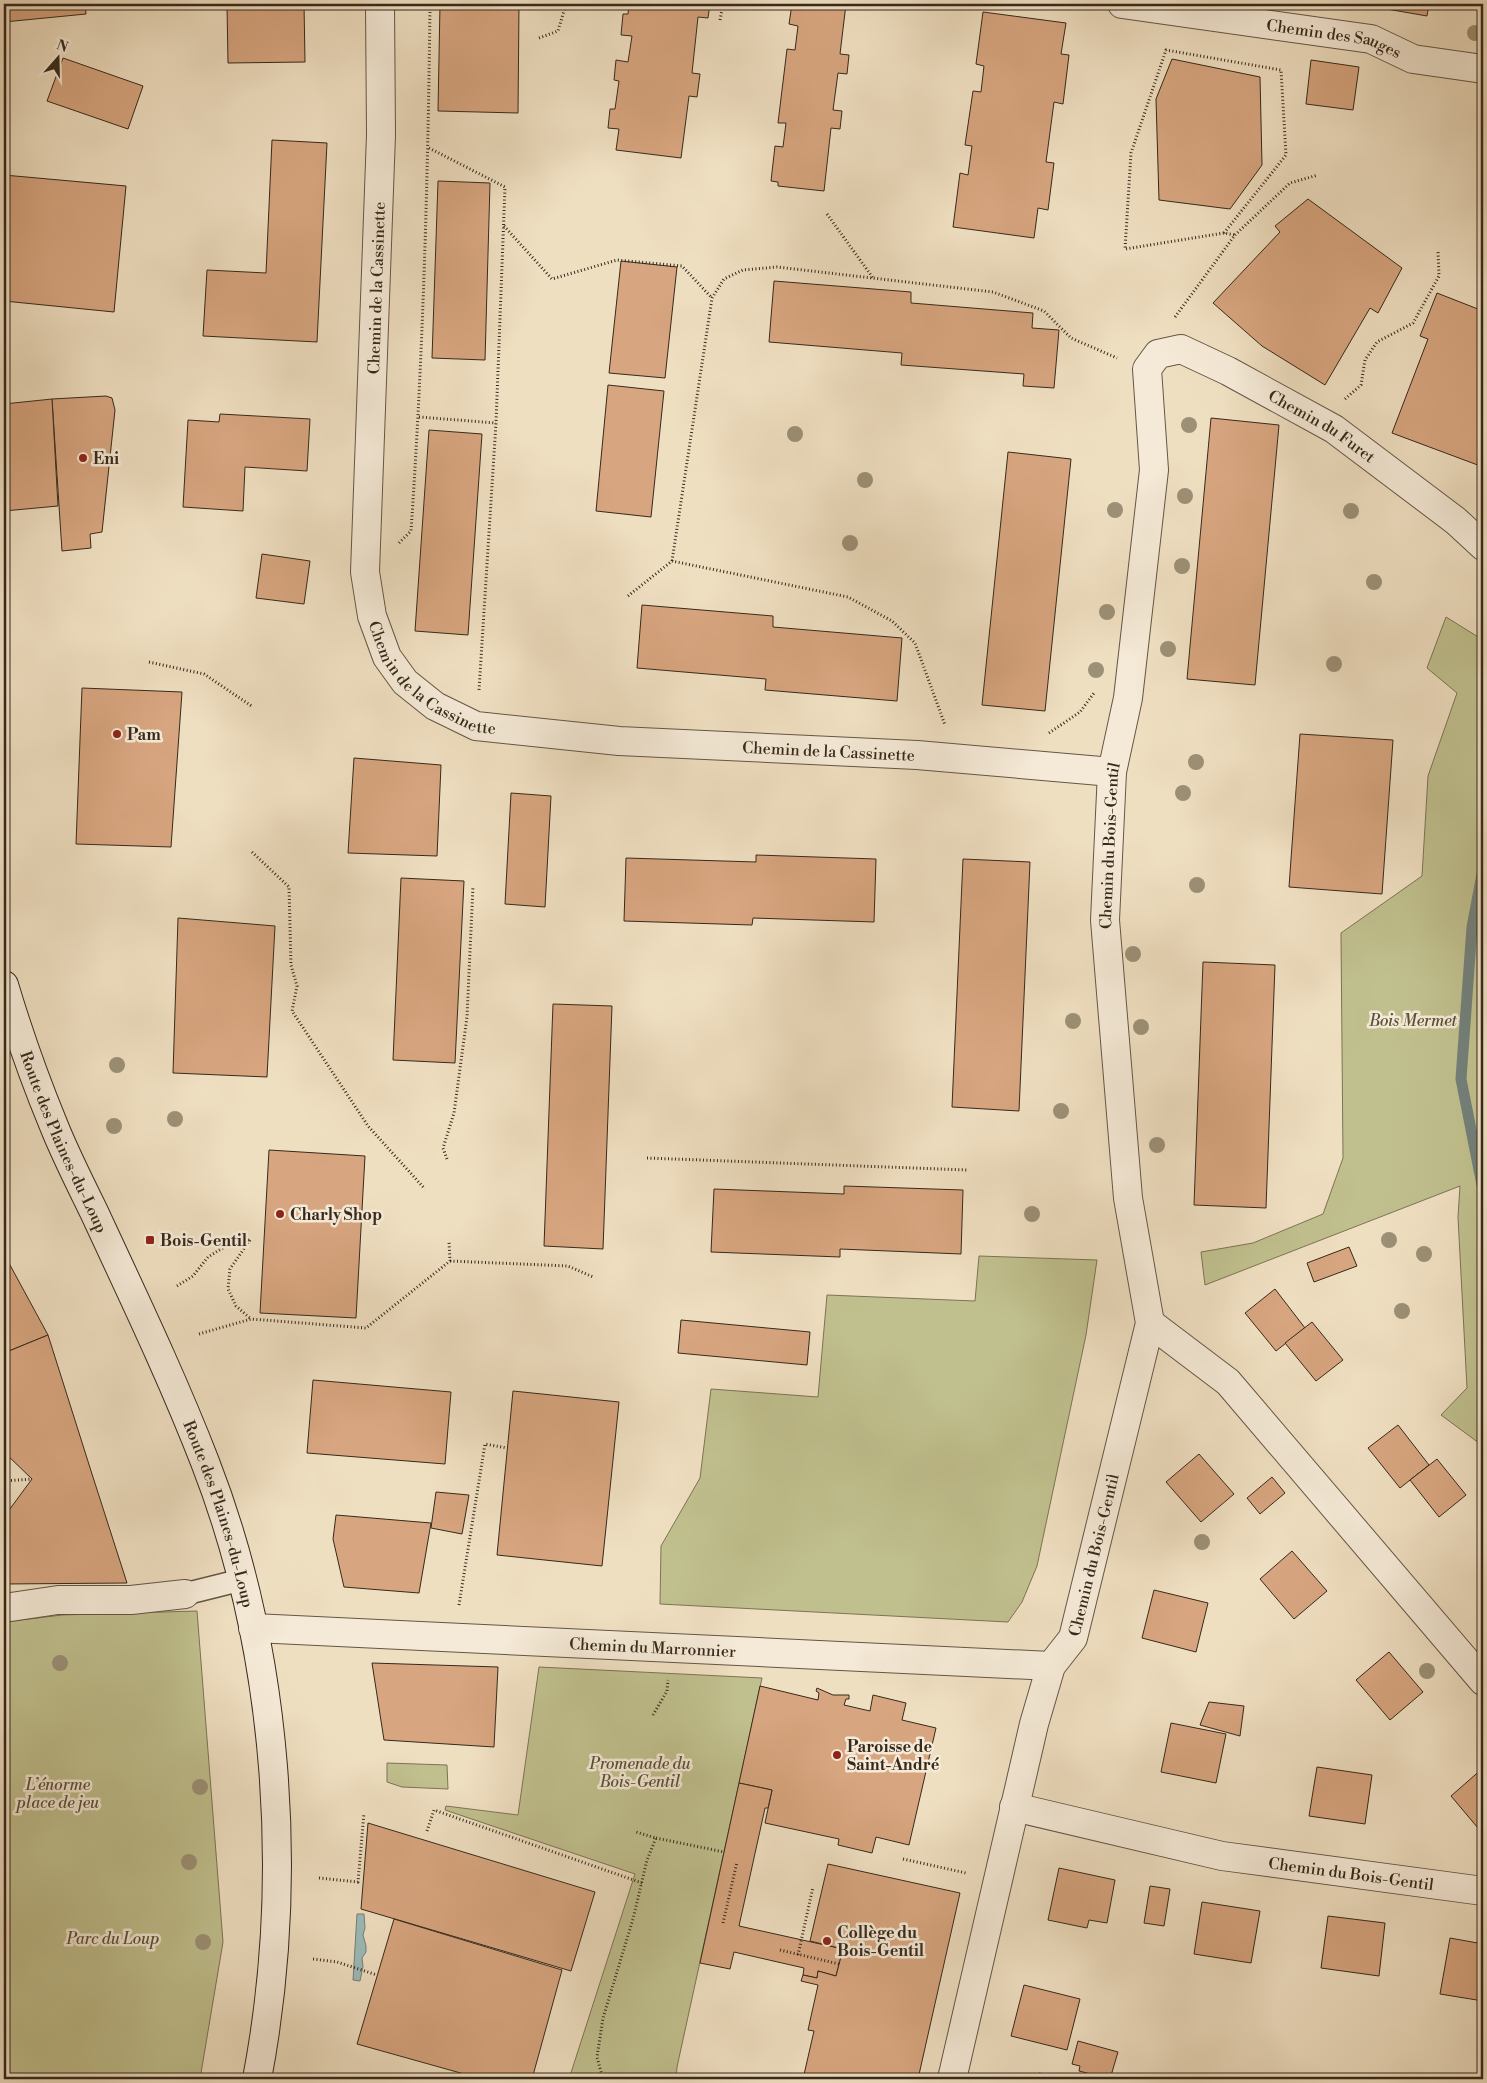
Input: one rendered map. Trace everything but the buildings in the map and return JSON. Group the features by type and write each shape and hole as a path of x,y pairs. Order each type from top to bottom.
{"street":[{"name":"Chemin de la Cassinette","path":"380,4 381,135 365,572 372,616 388,657 406,682 435,706 476,726 619,741 917,755 1112,772"},
{"name":"Chemin des Sauges","path":"1122,4 1371,40 1413,59 1483,69"},
{"name":"Chemin du Furet","path":"1136,365 1158,354 1181,349 1228,371 1334,429 1456,521 1483,546"},
{"name":"Chemin du Bois-Gentil","path":"952,2079 1034,1724 1051,1666 1073,1638 1150,1323 1128,1198 1105,920 1112,772 1128,698 1154,470 1136,365"},
{"name":"Route des Plaines-du-Loup","path":"4,985 12,1038 163,1361 206,1463 234,1551 241,1580 264,1685 272,1754 278,1876 270,2002 257,2079"},
{"path":"1150,1323 1228,1382 1483,1681"},
{"path":"4,1608 58,1600 131,1600 185,1594"},
{"name":"Chemin du Marronnier","path":"252,1628 1051,1666"},
{"name":"Chemin du Bois-Gentil","path":"1014,1807 1222,1856 1483,1891"}],"lane":[{"path":"185,1594 241,1580"}],"path":[{"path":"393,548 411,531 419,417 429,148 430,4"},
{"path":"539,38 558,31 566,4"},
{"path":"720,20 723,4"},
{"path":"1224,233 1286,155 1281,70 1166,50 1131,153 1125,249 1224,233 1235,235"},
{"path":"429,148 505,187 496,423 478,696"},
{"path":"1173,320 1235,235 1290,183 1318,175"},
{"path":"827,214 874,278"},
{"path":"504,226 552,279 616,260 682,266 712,298"},
{"path":"1342,402 1361,385 1365,360 1377,342 1413,323 1439,276 1438,251"},
{"path":"628,596 672,561 712,298 724,279 743,270 778,266 993,292 1044,311 1071,338 1136,365"},
{"path":"419,417 496,423"},
{"path":"672,561 848,597 892,621 915,643 947,732"},
{"path":"149,662 204,674 253,707"},
{"path":"1047,734 1080,712 1097,690"},
{"path":"252,852 289,887 291,965 297,986 292,1011 368,1126 425,1189"},
{"path":"447,1159 443,1148 456,1106 467,1017 473,886"},
{"path":"647,1158 967,1170"},
{"path":"177,1286 193,1276 208,1257 237,1241 250,1240 230,1270 228,1289 236,1306 251,1318"},
{"path":"449,1242 450,1261"},
{"path":"198,1334 251,1318 366,1328 450,1261 568,1266 593,1277"},
{"path":"454,1638 486,1444 507,1448"},
{"path":"4,1481 32,1479"},
{"path":"653,1715 667,1691 668,1675"},
{"path":"427,1831 434,1810 642,1883"},
{"path":"319,1878 358,1882 364,1813"},
{"path":"636,1832 724,1852"},
{"path":"603,2079 597,2057 603,2018 633,1919 647,1860 656,1838"},
{"path":"903,1859 968,1873"},
{"path":"723,1923 737,1862"},
{"path":"798,1955 813,1887"},
{"path":"780,1950 839,1964"},
{"path":"313,1959 337,1962 377,1975"},
{"path":"699,2073 699,2079"}],"green space":[{"name":"Bois Mermet","path":"1446,617 1483,640 1483,1446 1441,1415 1467,1388 1458,1217 1460,1186 1205,1285 1201,1252 1253,1243 1323,1214 1343,1158 1341,933 1422,876 1428,776 1457,693 1427,668"},
{"path":"979,1256 1097,1260 1086,1335 1037,1566 1022,1602 1008,1622 660,1604 661,1546 700,1478 711,1389 818,1397 827,1295 975,1301"},
{"name":"Parc du Loup","path":"197,1611 223,1942 200,2079 4,2079 4,1622 62,1615"},
{"name":"Promenade du Bois-Gentil","path":"539,1667 762,1678 677,2067 676,2079 569,2079 635,1874 445,1810 446,1806 518,1815"},
{"path":"387,1763 447,1765 448,1789 402,1787 387,1782"}],"water":[{"path":"357,1914 364,1914 365,1928 363,1935 366,1946 366,1952 362,1958 363,1966 360,1981 353,1980"}],"waterway":[{"path":"1483,869 1472,927 1461,1079 1483,1190"}],"place":[{"name":"Eni","path":"83,458"},
{"name":"Pam","path":"117,734"},
{"name":"Charly Shop","path":"280,1214"},
{"name":"Bois-Gentil","path":"150,1240"},
{"name":"Paroisse de Saint-André","path":"837,1755"},
{"name":"Collège du Bois-Gentil","path":"827,1941"}],"park label":[{"name":"L’énorme place de jeu","path":"58,1793"}]}
